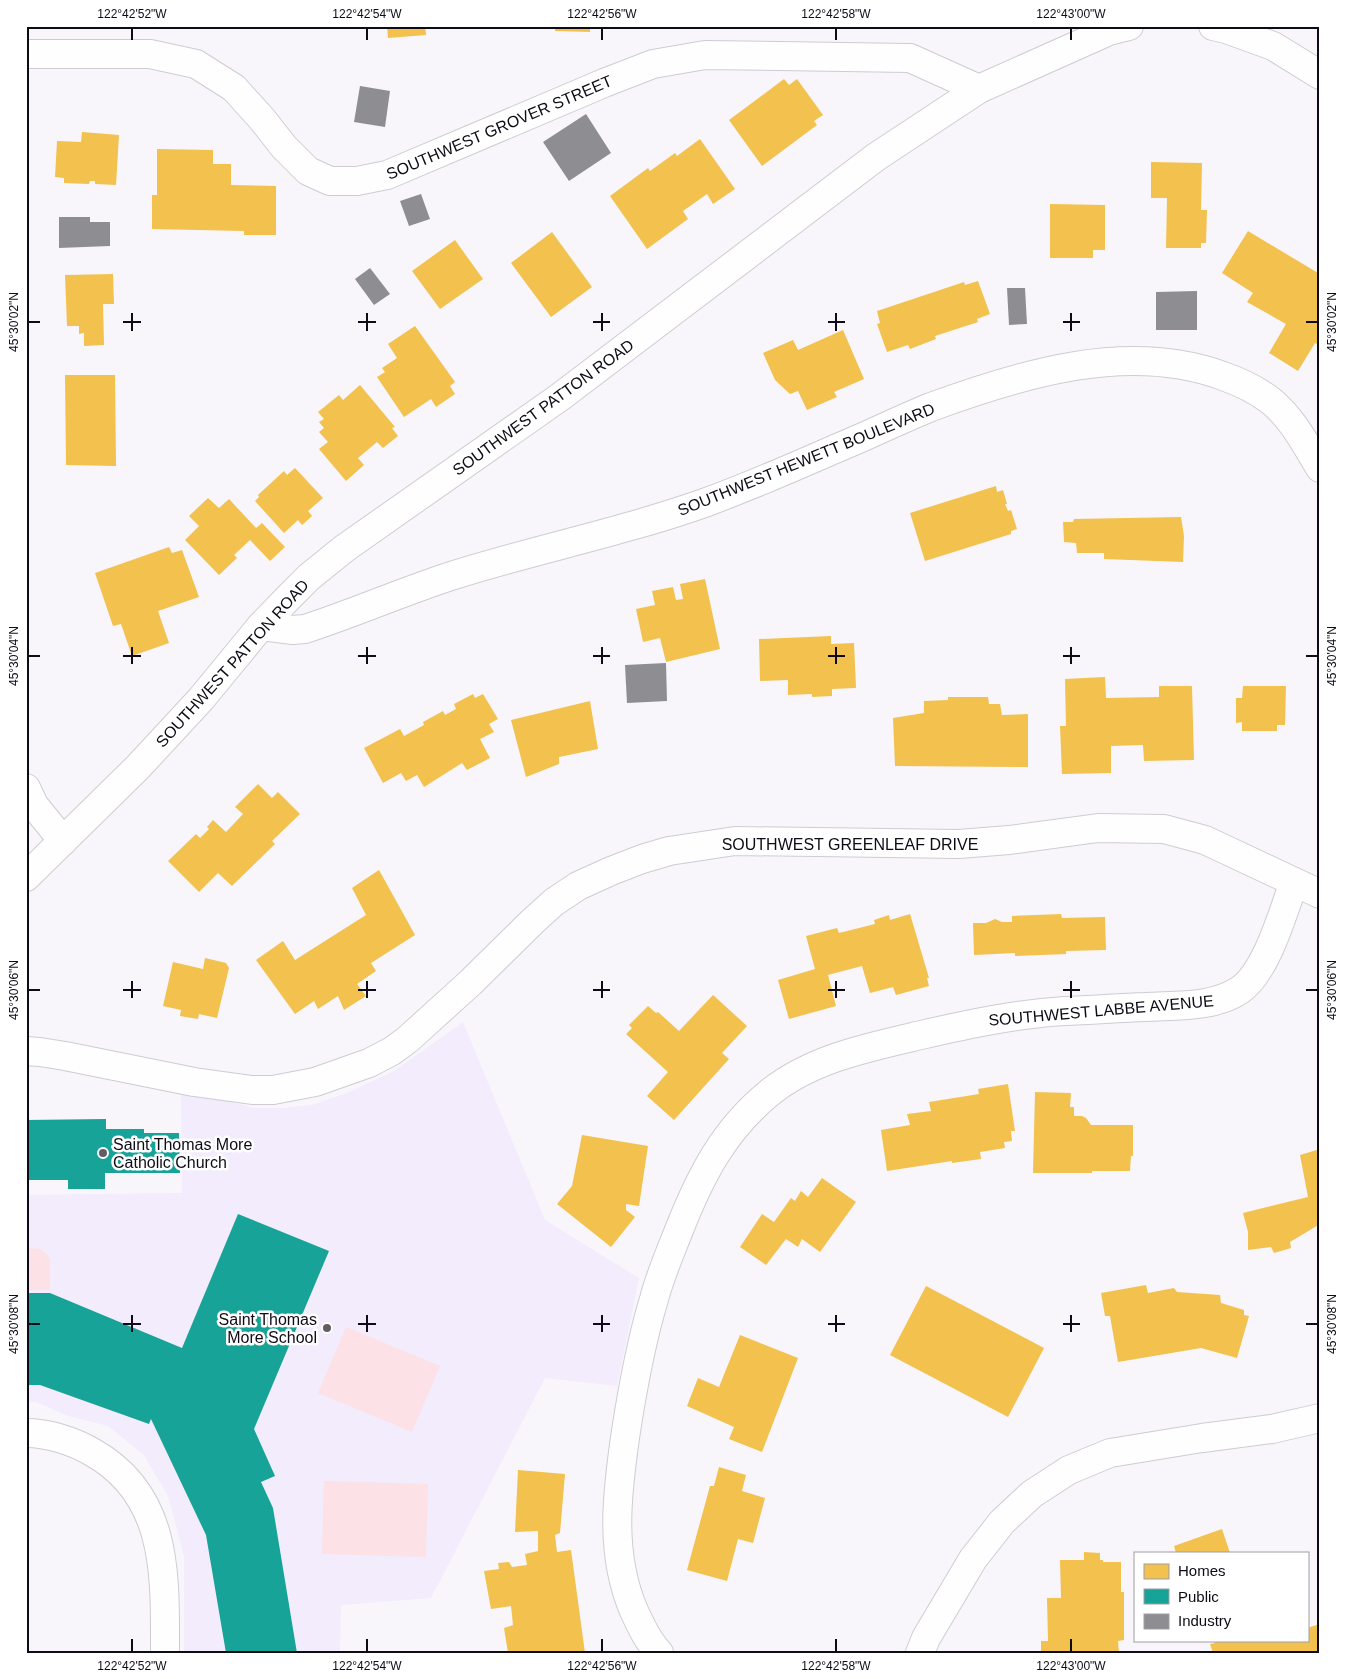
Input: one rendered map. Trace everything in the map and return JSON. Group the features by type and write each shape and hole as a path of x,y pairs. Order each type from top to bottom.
{"street":[{"name":"SOUTHWEST PATTON ROAD","path":"26,877 144,760 201,699 261,626 309,577 345,548 560,397 876,157 979,89 1109,31 1129,26"},
{"path":"1213,26 1273,46 1320,75"},
{"name":"SOUTHWEST GROVER STREET","path":"26,54 150,54 196,64 234,88 284,147 308,171 330,181 357,181 387,175 653,64 705,55 910,58 979,89"},
{"name":"SOUTHWEST HEWETT BOULEVARD","path":"261,626 293,630 305,629 451,576 683,510 750,485 929,408 1044,372 1099,363 1160,362 1184,365 1208,370 1253,389 1273,403 1287,417 1304,440 1320,468"},
{"path":"26,788 34,805 63,841"},
{"name":"SOUTHWEST GREENLEAF DRIVE","path":"26,1051 65,1056 194,1082 252,1090 272,1090 315,1082 369,1063 392,1051 407,1040 470,983 554,902 578,886 642,859 669,851 735,841 960,844 1001,841 1098,828 1164,829 1205,840 1320,894"},
{"name":"SOUTHWEST LABBE AVENUE","path":"659,1653 642,1629 621,1574 617,1542 621,1467 641,1350 654,1297 686,1212 704,1171 734,1127 747,1112 770,1092 794,1075 880,1044 1010,1016 1209,1002 1225,998 1243,988 1256,972 1274,937 1294,882"},
{"path":"920,1653 972,1558 1002,1522 1032,1494 1069,1470 1110,1453 1272,1429 1320,1418"},
{"path":"26,1433 57,1438 92,1451 106,1459 123,1475 142,1498 158,1539 164,1586 165,1653"}],"shaded area":[{"name":"Saint Thomas More School","path":"463,1022 545,1220 639,1278 617,1386 545,1378 431,1598 341,1605 340,1653 184,1653 184,1556 168,1496 144,1455 108,1426 68,1416 36,1402 26,1402 26,1195 182,1193 181,1088 254,1108 312,1105 347,1093 394,1071"},
{"path":"26,1248 41,1249 50,1258 50,1290 26,1290"},
{"path":"346,1327 440,1366 412,1432 318,1393"},
{"path":"324,1481 428,1484 426,1557 322,1554"}],"building: Homes":[{"path":"387,26 425,26 426,35 388,38"},
{"path":"555,26 590,26 590,32 555,31"},
{"path":"784,79 789,85 797,79 823,115 814,121 817,125 762,166 729,120"},
{"path":"82,132 119,135 116,185 95,184 95,181 90,181 89,184 64,183 64,178 55,177 57,141 81,142"},
{"path":"700,139 735,189 713,204 707,194 683,211 688,219 647,249 610,196 648,168 650,171 675,153 677,156"},
{"path":"157,149 213,150 213,164 231,164 231,185 276,186 276,235 244,235 244,231 152,229 152,195 157,195"},
{"path":"1151,162 1202,163 1201,210 1207,210 1206,243 1201,243 1201,248 1166,248 1167,198 1151,198"},
{"path":"1050,204 1105,205 1105,250 1093,250 1093,258 1050,258"},
{"path":"1248,231 1318,273 1320,271 1320,346 1315,343 1298,371 1269,353 1286,324 1247,302 1253,293 1222,273"},
{"path":"552,232 592,287 551,317 511,263"},
{"path":"455,240 483,279 440,309 412,271"},
{"path":"113,274 114,304 103,304 104,345 84,346 84,333 79,334 79,326 67,326 65,275"},
{"path":"978,281 990,314 977,319 978,322 935,336 936,339 910,349 908,345 887,352 877,324 880,323 877,311 964,282 965,285"},
{"path":"415,326 455,382 450,386 455,394 436,407 431,399 404,417 377,377 385,372 382,368 397,358 388,344"},
{"path":"843,330 864,379 834,392 837,397 807,410 798,391 790,394 775,380 763,353 793,340 798,350"},
{"path":"65,375 115,375 116,466 66,465"},
{"path":"360,385 395,427 392,428 398,436 383,448 377,442 358,458 364,465 346,481 319,449 328,442 319,432 324,428 319,422 324,419 318,412 339,395 343,400"},
{"path":"295,468 323,498 308,511 312,516 302,525 298,520 284,533 255,501 259,497 258,495 284,471 287,475"},
{"path":"996,486 997,492 1003,490 1007,504 1005,504 1008,511 1011,510 1017,529 1011,531 1011,534 925,561 910,513"},
{"path":"208,498 219,508 229,499 256,528 262,523 285,547 270,561 250,540 234,555 237,558 219,575 185,540 199,526 189,516"},
{"path":"1181,517 1184,536 1183,562 1104,559 1104,553 1077,553 1076,543 1064,542 1063,522 1073,522 1074,519"},
{"path":"169,547 172,553 182,550 199,597 158,611 169,643 132,656 121,624 113,626 95,573"},
{"path":"705,579 720,649 666,662 660,638 643,642 636,609 655,605 652,591 673,587 676,600 683,599 680,584"},
{"path":"831,636 831,644 854,643 856,688 832,689 832,696 812,697 812,694 788,695 788,680 760,681 759,639"},
{"path":"1105,677 1106,698 1159,697 1159,686 1192,686 1194,760 1144,761 1143,745 1111,746 1111,773 1062,774 1060,726 1066,726 1065,679"},
{"path":"1243,686 1286,686 1285,725 1277,725 1277,731 1242,731 1242,722 1236,723 1236,698 1242,698"},
{"path":"473,694 475,698 483,694 498,719 489,724 494,732 480,739 490,758 467,770 462,763 424,787 417,775 406,781 401,773 383,783 364,748 400,729 404,736 424,725 423,722 443,711 445,715 456,709 454,704"},
{"path":"948,697 988,697 989,704 1000,704 1002,715 1028,714 1028,767 895,766 893,718 924,713 924,701 948,700"},
{"path":"590,701 598,749 559,757 559,764 526,777 511,720"},
{"path":"258,784 272,798 278,792 300,814 272,841 275,844 232,886 218,873 199,892 168,861 196,834 200,838 209,829 207,827 213,820 226,832 243,814 235,807"},
{"path":"379,870 415,935 371,963 376,971 357,984 366,996 344,1010 338,996 318,1009 314,1001 295,1014 256,960 283,941 295,960 366,915 352,888"},
{"path":"910,914 929,978 927,978 929,986 896,995 893,987 870,993 862,966 828,975 836,1006 789,1019 778,980 815,969 806,936 837,928 839,933 875,924 874,920 889,915 890,920"},
{"path":"1061,914 1062,918 1105,917 1106,950 1066,951 1066,954 1015,956 1015,953 974,955 973,923 986,923 995,919 1002,922 1012,922 1012,916"},
{"path":"205,958 226,963 229,968 217,1018 199,1014 198,1019 180,1016 181,1010 163,1006 173,962 203,969"},
{"path":"713,995 747,1026 722,1053 729,1059 674,1120 647,1096 668,1072 626,1034 632,1028 629,1025 648,1006 656,1013 658,1012 679,1031"},
{"path":"1008,1084 1015,1131 1011,1131 1012,1141 1004,1142 1005,1148 980,1152 981,1159 952,1163 952,1161 887,1171 881,1130 910,1125 907,1114 931,1111 929,1102 979,1094 978,1089"},
{"path":"1035,1092 1071,1093 1070,1107 1074,1107 1074,1116 1086,1118 1091,1125 1133,1125 1133,1156 1131,1156 1130,1171 1033,1173"},
{"path":"582,1135 648,1146 639,1206 626,1204 626,1210 635,1217 611,1247 557,1204 572,1186"},
{"path":"1320,1149 1320,1224 1290,1242 1291,1248 1274,1253 1271,1247 1248,1250 1248,1232 1243,1213 1308,1197 1300,1155"},
{"path":"822,1178 856,1202 820,1252 802,1239 798,1247 786,1239 766,1265 740,1247 762,1214 774,1222 791,1198 795,1201 801,1191 808,1197"},
{"path":"1146,1285 1148,1293 1174,1288 1177,1292 1220,1295 1221,1303 1244,1310 1244,1315 1249,1316 1237,1358 1201,1348 1118,1362 1110,1316 1105,1316 1101,1293"},
{"path":"926,1286 1044,1348 1008,1417 890,1355"},
{"path":"740,1335 798,1358 762,1452 729,1439 734,1427 687,1406 698,1378 719,1387"},
{"path":"719,1467 746,1475 742,1491 765,1498 753,1543 738,1539 727,1581 687,1570 710,1486 714,1486"},
{"path":"518,1470 565,1474 560,1533 555,1535 557,1552 571,1550 585,1653 508,1653 504,1628 513,1625 511,1606 491,1609 484,1571 499,1569 498,1563 509,1562 512,1567 527,1565 525,1554 538,1551 538,1531 515,1532"},
{"path":"1222,1529 1230,1552 1176,1552 1174,1546"},
{"path":"1084,1552 1100,1553 1100,1560 1103,1560 1103,1562 1121,1562 1121,1592 1124,1592 1124,1640 1118,1641 1119,1653 1041,1653 1041,1641 1048,1641 1047,1598 1061,1598 1060,1560 1084,1560"},
{"path":"1320,1624 1320,1653 1213,1653 1210,1644 1215,1642 1308,1642 1308,1628"}],"building: Public":[{"name":"Saint Thomas More Catholic Church","path":"106,1119 106,1129 144,1129 144,1133 179,1133 180,1173 105,1173 105,1189 68,1189 68,1180 26,1180 26,1120"},
{"path":"238,1214 329,1251 254,1429 275,1476 261,1482 273,1508 297,1653 226,1653 206,1535 151,1419 149,1424 40,1385 26,1385 26,1293 50,1293 182,1348"}],"building: Industry":[{"path":"360,86 390,91 385,127 354,122"},
{"path":"586,114 611,153 569,181 543,142"},
{"path":"421,194 430,219 409,226 400,201"},
{"path":"59,217 90,217 90,222 110,222 110,246 59,248"},
{"path":"370,268 390,294 374,305 355,279"},
{"path":"1007,288 1025,288 1027,324 1009,325"},
{"path":"1197,291 1197,330 1156,330 1156,292"},
{"path":"666,663 667,701 627,703 625,665"}],"place":[{"name":"Saint Thomas More Catholic Church","path":"103,1153"},
{"name":"Saint Thomas More School","path":"327,1328"}]}
